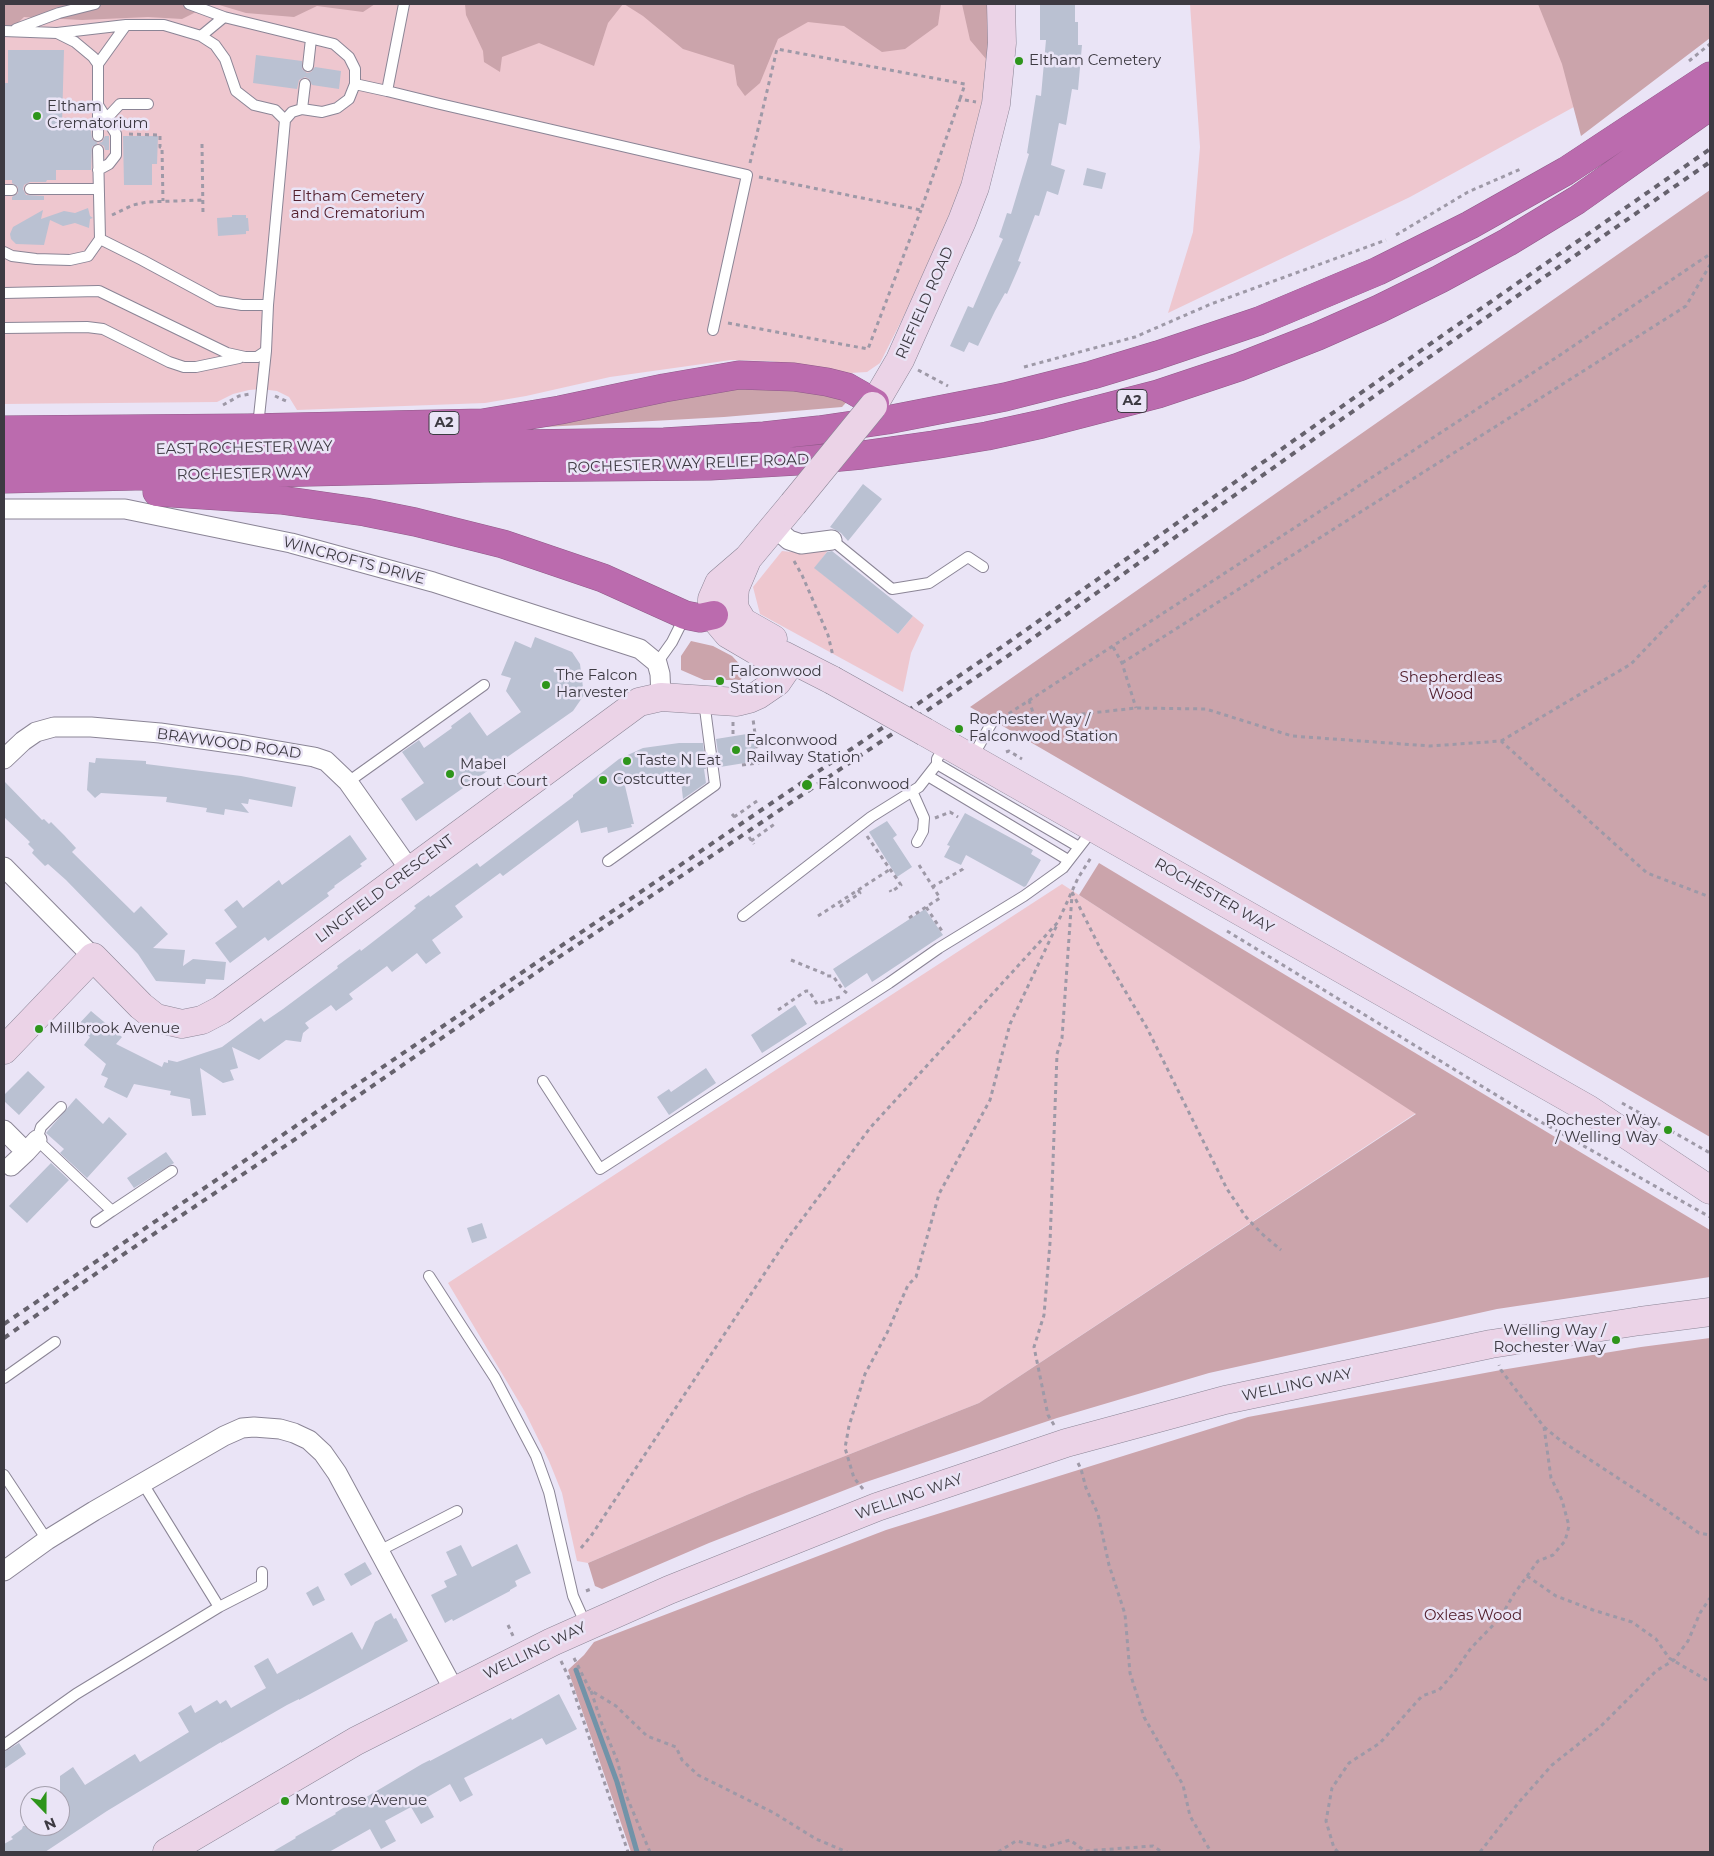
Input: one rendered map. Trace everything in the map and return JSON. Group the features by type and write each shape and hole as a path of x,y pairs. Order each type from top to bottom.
{"highway":[{"name":"ROCHESTER WAY RELIEF ROAD","path":"485,457 664,442 764,436 887,420 1005,397 1092,375 1158,355 1259,321 1296,306 1378,271 1470,225 1566,171 1710,76"},
{"name":"ROCHESTER WAY RELIEF ROAD","path":"485,457 710,466 862,455 988,436 1100,410 1158,394 1239,367 1318,336 1379,310 1440,279 1508,242 1577,200 1710,106"},
{"name":"A2","path":"4,430 490,422 739,375 786,376 827,382 848,387 874,404"},
{"name":"EAST ROCHESTER WAY","path":"4,451 485,457"},
{"name":"ROCHESTER WAY","path":"4,479 485,457"},
{"path":"4,486 281,500 365,512 424,524 503,544 604,578 685,615 700,618 714,615"}],"street":[{"name":"RIEFIELD ROAD","path":"714,615 712,599 719,583 748,558 783,537 874,404 900,360 962,221 975,187 996,104 1002,43 1001,4"},
{"name":"WINCROFTS DRIVE","path":"4,509 125,509 291,543 433,582 622,643 640,649 657,663"},
{"path":"783,537 801,544 832,540"},
{"name":"RIEFIELD ROAD","path":"748,558 735,588 734,600 737,613 748,626 774,640 788,658"},
{"name":"ROCHESTER WAY","path":"714,615 728,634 764,655 788,658 833,669 939,748 972,759 1088,842 1588,1109 1710,1190"},
{"name":"LINGFIELD CRESCENT","path":"4,867 141,1006 156,1018 182,1024 202,1020 221,1010 639,702 661,697 736,702 749,699 777,682 788,658"},
{"path":"657,663 660,674 661,697"},
{"name":"BRAYWOOD ROAD","path":"4,759 23,741 36,732 54,727 91,727 160,733 299,754 326,761 348,782 410,870"},
{"path":"4,1050 93,957"},
{"path":"4,1130 31,1146 11,1166"},
{"name":"WELLING WAY","path":"166,1852 334,1753 454,1690 587,1626 669,1590 1060,1434 1491,1344 1710,1312"},
{"path":"4,1571 47,1540 142,1482 224,1436 242,1428 254,1427 287,1431 309,1440 323,1453 338,1472 454,1690"}],"lane":[{"path":"8,30 59,13 95,4"},
{"path":"189,4 224,16 334,44 349,57 355,69 355,84 349,99 337,108 322,112 302,110 292,112 285,120 258,427"},
{"path":"387,91 404,4"},
{"path":"201,36 224,16"},
{"path":"8,30 57,33 126,25 164,25 201,36 216,45 225,59 236,91 254,105 275,110 285,120"},
{"path":"98,64 126,25"},
{"path":"57,33 75,42 93,57 98,64 98,136"},
{"path":"308,66 311,39"},
{"path":"302,110 305,84"},
{"path":"355,84 747,175 714,325"},
{"path":"98,104 116,134 116,155 109,164 98,170"},
{"path":"107,118 120,104 148,104"},
{"path":"4,252 12,256 70,260 88,256 100,239 98,150"},
{"path":"30,189 98,189"},
{"path":"100,239 218,301 242,305 268,305"},
{"path":"4,293 99,291 227,353 257,358 266,351"},
{"path":"4,328 103,328 168,362 184,367 196,367 245,357"},
{"path":"832,540 892,589 929,583 968,557 982,567"},
{"path":"657,663 672,642 685,615"},
{"path":"348,782 484,685"},
{"path":"608,861 715,784 703,700"},
{"path":"972,759 992,724"},
{"path":"543,1081 600,1169 949,942 1024,896 1063,868 1068,860 1088,842 939,748 928,776 919,787 863,823 743,916"},
{"path":"928,776 1068,860"},
{"path":"912,791 924,818 923,831 917,842"},
{"path":"61,1107 41,1127 31,1146 112,1212"},
{"path":"96,1222 172,1171"},
{"path":"429,1276 495,1378 536,1456 548,1492 570,1588 587,1626"},
{"path":"4,1378 55,1342"},
{"path":"4,1476 47,1540"},
{"path":"142,1482 219,1607"},
{"path":"380,1551 457,1511"},
{"path":"4,1745 76,1694 219,1607 262,1585 262,1572"}],"path":[{"path":"1682,66 1710,44"},
{"path":"714,325 868,349 921,210 965,84 777,49 747,175 921,210"},
{"path":"960,99 996,104"},
{"path":"116,134 160,135 163,201"},
{"path":"202,144 203,214"},
{"path":"1021,368 1135,336 1211,304 1390,239 1468,192 1530,164"},
{"path":"99,224 116,212 134,205 147,202 202,200"},
{"path":"992,724 1557,357 1710,254"},
{"path":"1122,663 1686,306 1710,265"},
{"path":"914,368 948,386 957,384"},
{"path":"783,537 828,635 833,669"},
{"path":"992,724 1136,708 1206,709 1292,736 1430,746 1500,741 1631,664 1710,581"},
{"path":"1113,647 1122,663 1136,708"},
{"path":"1029,700 1035,719"},
{"path":"742,765 759,763 752,717"},
{"path":"732,718 733,736"},
{"path":"1500,741 1647,873 1710,896"},
{"path":"734,817 760,799"},
{"path":"751,841 776,824"},
{"path":"866,833 900,886 891,892 890,890"},
{"path":"863,1489 854,1478 845,1448 849,1426 865,1374 887,1333 908,1285 916,1277 939,1194 990,1100 1010,1024 1078,878 1088,842"},
{"path":"909,918 940,898 919,865"},
{"path":"932,887 963,870 965,866"},
{"path":"818,916 889,870"},
{"path":"842,907 860,893 858,890"},
{"path":"1072,892 1101,950 1147,1028 1227,1189 1246,1217 1281,1250"},
{"path":"1072,892 1062,1038 1057,1054 1050,1243 1044,1315 1034,1347 1048,1415 1081,1469 1086,1488 1098,1514 1109,1565 1125,1614 1130,1673 1144,1717 1183,1785 1190,1816 1212,1852"},
{"path":"926,907 949,942"},
{"path":"581,1548 591,1536 788,1238 870,1128 1058,922"},
{"name":"ROCHESTER WAY","path":"1221,928 1534,1118 1710,1218"},
{"path":"791,960 826,976 833,976 843,990 849,995 854,996 859,1002"},
{"path":"778,1010 806,991 809,992 817,1004 849,995"},
{"path":"1491,1344 1501,1370 1544,1427 1560,1440 1699,1533 1710,1535"},
{"path":"1338,1852 1334,1848 1326,1821 1332,1788 1349,1763 1380,1743 1422,1696 1438,1690 1454,1674 1471,1648 1500,1618 1538,1561 1553,1555 1565,1541 1569,1526 1562,1500 1551,1478 1544,1427"},
{"path":"1527,1576 1556,1596 1632,1622 1656,1639 1669,1658 1710,1682"},
{"path":"586,1591 592,1588"},
{"path":"1480,1852 1520,1801 1552,1765 1600,1727 1656,1670 1674,1660 1688,1641 1700,1613 1710,1598"},
{"path":"508,1625 516,1641"},
{"path":"574,1658 590,1690 617,1760 626,1795 650,1852"},
{"path":"569,1678 628,1852"},
{"path":"590,1690 616,1706 647,1736 676,1747 682,1760 698,1775 774,1813 816,1839 847,1852"},
{"path":"998,1852 1016,1841 1045,1846 1070,1840 1085,1851 1153,1846 1162,1852"}],"green space":[{"name":"Eltham Cemetery and Crematorium","path":"4,4 992,4 995,50 958,209 880,363 867,372 850,373 770,361 731,360 610,377 485,403 297,410 289,397 277,391 261,389 233,394 217,402 4,404"},
{"path":"4,4 212,4 182,19 148,17 82,20 24,17 4,36"},
{"path":"216,4 375,4 363,12 317,6 294,17 246,13"},
{"path":"465,4 623,4 608,23 594,66 539,43 502,57 500,72 484,62 483,51 466,15"},
{"path":"624,4 941,4 938,25 905,49 882,52 844,26 808,22 778,39 760,83 745,96 737,85 734,65 683,49 643,16"},
{"path":"962,4 992,4 992,66 970,40"},
{"path":"1190,4 1710,4 1674,52 1410,197 1168,313 1193,232 1200,147"},
{"path":"1538,4 1710,4 1710,38 1581,136 1562,64"},
{"name":"Shepherdleas Wood","path":"1710,190 1710,1137 970,707"},
{"path":"752,384 853,395 842,407 724,417 509,429"},
{"path":"829,549 815,568 898,634 913,616 924,625 911,653 903,692 760,614 753,587 782,551 803,553"},
{"path":"691,641 713,646 732,656 748,673 740,680 704,680 681,670 681,656"},
{"path":"1099,863 1710,1230 1710,1277 1497,1309 1209,1373 1057,1418 863,1483 709,1543 602,1589 595,1586 588,1563 749,1494 979,1403 1416,1114 1079,895"},
{"path":"1062,884 1416,1113 979,1403 749,1494 588,1563 577,1561 562,1493 549,1461 525,1412 448,1283"},
{"name":"Oxleas Wood","path":"1710,1338 1710,1852 631,1852 568,1670 584,1655 594,1642 886,1530 1248,1417 1501,1370 1641,1347"}],"building":[{"path":"1040,4 1075,4 1075,22 1078,22 1078,45 1082,45 1078,90 1072,89 1066,125 1059,123 1051,165 1065,170 1058,195 1047,191 1039,216 1035,215 1018,261 1021,262 1007,294 1005,293 978,346 969,342 964,352 950,346 968,306 973,308 1003,239 999,237 1007,213 1011,214 1029,154 1027,153 1036,95 1041,96 1046,40 1040,40"},
{"name":"Eltham Crematorium","path":"8,50 64,50 62,124 65,124 65,129 91,128 92,139 98,143 92,147 91,170 56,170 56,180 30,182 24,185 23,189 26,195 44,196 44,200 12,200 12,197 18,193 18,187 12,183 12,180 4,180 4,83 8,83"},
{"path":"256,55 302,61 302,69 307,73 311,72 315,67 341,71 339,89 312,85 309,79 305,77 299,80 297,89 253,83"},
{"path":"105,136 109,136 109,150 105,150 104,146 98,143 102,142"},
{"path":"123,136 158,136 157,164 152,164 152,185 124,185"},
{"path":"1087,168 1106,173 1102,189 1083,185"},
{"path":"88,208 90,216 93,218 90,219 89,228 75,223 63,226 50,220 44,245 16,244 11,239 10,234 13,227 43,210 41,219 64,211 75,213"},
{"path":"232,215 246,215 249,231 246,231 246,234 218,236 217,218 232,217"},
{"path":"863,484 882,499 848,541 841,533 830,527"},
{"path":"832,551 913,616 898,634 814,568 827,552"},
{"path":"535,637 572,652 580,664 584,695 573,711 416,821 401,799 424,783 402,752 419,740 424,748 452,728 451,726 470,712 487,736 521,712 506,691 511,678 501,675 515,641 531,648"},
{"name":"Falconwood Railway Station","path":"753,733 757,761 720,767 716,739"},
{"path":"679,743 703,743 706,783 683,799 680,772 631,780 632,785 625,786 634,824 631,824 632,827 608,833 607,827 581,833 578,820 503,876 500,873 455,906 463,917 432,940 441,953 426,964 417,953 392,972 387,966 349,994 353,999 336,1011 331,1005 305,1023 309,1028 303,1033 301,1042 286,1040 259,1060 232,1047 238,1068 230,1070 234,1080 223,1083 200,1068 206,1115 192,1116 190,1099 170,1095 171,1091 134,1084 127,1098 104,1087 108,1078 101,1075 106,1064 84,1045 90,1037 77,1026 91,1011 122,1037 116,1044 162,1067 164,1062 168,1063 168,1060 177,1062 222,1047 261,1018 264,1022 283,1009 338,968 337,966 360,949 361,951 409,914 416,908 414,906 429,895 430,897 477,863 480,867 573,797 573,795 619,759 643,748"},
{"path":"96,758 146,761 146,764 241,776 296,787 292,807 249,799 248,804 241,803 249,813 225,809 224,815 206,812 207,808 166,802 167,797 101,793 95,798 87,790 89,762 95,763"},
{"path":"4,781 42,820 44,819 49,824 51,822 64,835 76,848 72,852 134,913 141,906 168,934 153,948 185,950 183,966 193,959 226,962 224,980 206,979 205,984 156,981 138,954 66,880 48,864 45,866 32,853 34,850 28,844 30,842 4,817"},
{"path":"965,813 1033,850 1031,854 1041,860 1026,886 1024,887 966,855 961,865 944,857 950,846 947,845"},
{"path":"887,821 897,835 893,838 912,867 897,877 869,832"},
{"path":"350,835 367,859 360,864 362,866 334,886 327,893 329,896 268,941 265,937 230,963 215,943 237,927 224,910 237,900 243,908 279,880 282,885"},
{"path":"925,909 943,935 872,982 867,973 845,988 833,969"},
{"path":"795,1005 807,1024 762,1053 751,1035"},
{"path":"706,1068 716,1083 669,1115 657,1097 669,1089 671,1092"},
{"path":"28,1071 45,1087 19,1115 4,1101 4,1095"},
{"path":"76,1098 103,1124 109,1117 127,1134 87,1178 60,1153 64,1149 46,1133"},
{"path":"166,1152 174,1163 134,1188 127,1178"},
{"path":"51,1163 69,1180 27,1223 9,1206"},
{"path":"482,1223 487,1238 472,1243 467,1228"},
{"path":"517,1544 531,1573 515,1581 517,1586 510,1591 453,1621 452,1619 445,1623 431,1595 447,1587 444,1581 457,1575 446,1552 461,1545 472,1567"},
{"path":"365,1562 372,1574 351,1586 344,1574"},
{"path":"318,1586 325,1600 313,1606 306,1593"},
{"path":"391,1613 394,1619 396,1618 408,1641 221,1742 70,1835 70,1786 60,1786 60,1776 73,1767 85,1785 135,1754 140,1762 189,1732 178,1713 191,1705 195,1713 217,1700 220,1704 226,1700 231,1708 266,1688 254,1666 268,1658 277,1674 352,1632 362,1650 375,1622"},
{"path":"559,1694 577,1729 546,1745 542,1738 464,1778 473,1795 460,1802 450,1784 424,1799 434,1817 421,1824 411,1807 385,1821 396,1841 381,1849 370,1829 329,1852 272,1852 351,1803 352,1805 422,1764 511,1718 512,1720"},
{"path":"19,1743 26,1754 4,1769 4,1752"},
{"path":"20,1830 20,1836 69,1836 45,1852 4,1852 4,1844 13,1839 11,1837"}],"waterway":[{"path":"576,1670 617,1782 637,1852"}],"railway":[{"path":"4,1324 1006,644 1710,149"},
{"path":"4,1338 556,959 1012,653 1438,351 1710,162"}],"place":[{"name":"Eltham Cemetery","path":"1019,61"},
{"name":"Eltham Crematorium","path":"37,116"},
{"name":"Falconwood Station","path":"720,681"},
{"name":"The Falcon Harvester","path":"546,685"},
{"name":"Rochester Way / Falconwood Station","path":"959,729"},
{"name":"Falconwood Railway Station","path":"736,750"},
{"name":"Taste N Eat","path":"627,761"},
{"name":"Mabel Crout Court","path":"450,774"},
{"name":"Costcutter","path":"603,780"},
{"name":"Falconwood","path":"807,785"},
{"name":"Millbrook Avenue","path":"39,1029"},
{"name":"Rochester Way / Welling Way","path":"1668,1130"},
{"name":"Welling Way / Rochester Way","path":"1616,1340"},
{"name":"Montrose Avenue","path":"285,1801"}]}
